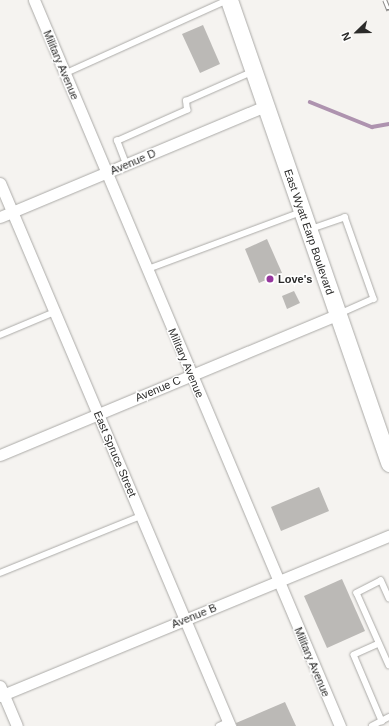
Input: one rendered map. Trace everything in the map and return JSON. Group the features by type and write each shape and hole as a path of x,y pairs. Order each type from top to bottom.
{"main road":[{"name":"East Wyatt Earp Boulevard","path":"229,0 389,463"}],"street":[{"name":"Military Avenue","path":"34,0 340,726"},
{"name":"Avenue D","path":"0,217 266,106"},
{"name":"East Spruce Street","path":"0,183 185,620 225,725"},
{"name":"Avenue C","path":"0,455 338,314"},
{"name":"Avenue B","path":"1,693 185,620 389,536"},
{"path":"1,693 17,726"}],"lane":[{"path":"64,74 229,0"},
{"path":"126,164 117,141 186,110 186,101 254,71"},
{"path":"148,270 302,211"},
{"path":"309,229 345,217 374,299 338,314"},
{"path":"0,335 55,312"},
{"path":"0,573 141,516"},
{"path":"389,598 381,581 357,593 389,665"},
{"path":"379,644 354,655 382,721"},
{"path":"372,726 389,717"}],"building":[{"path":"203,25 220,64 200,73 182,34"},
{"path":"267,239 282,273 259,283 245,249"},
{"path":"294,291 300,303 287,309 282,296"},
{"path":"319,487 329,511 281,531 271,507"},
{"path":"342,579 365,631 327,648 304,596"},
{"path":"285,702 296,726 237,726 236,723"}],"waterway":[{"path":"310,102 372,127 389,124"}],"railway":[{"path":"385,0 389,10"}],"place":[{"name":"Love's","path":"270,279"}]}
